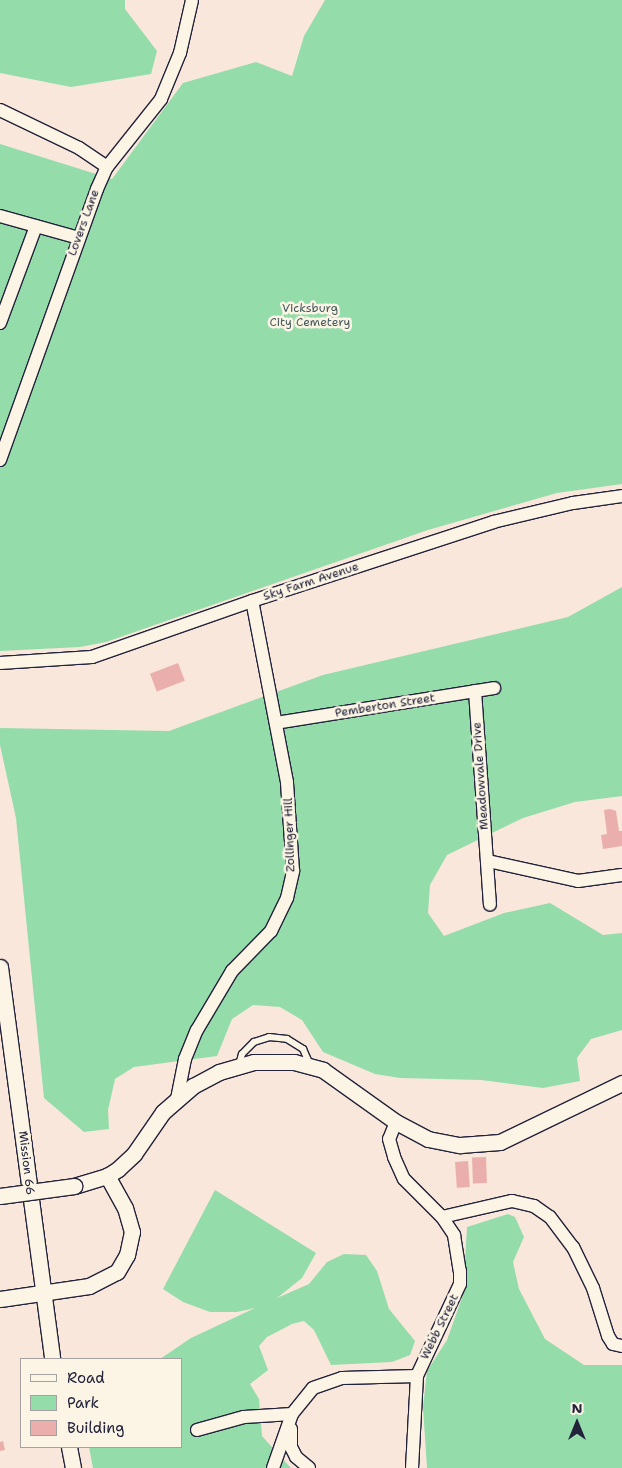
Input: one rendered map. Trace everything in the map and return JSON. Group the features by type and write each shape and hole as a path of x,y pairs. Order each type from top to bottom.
{"street":[{"name":"Lovers Lane","path":"0,460 79,238 107,167 161,99 180,53 192,0"},
{"path":"0,110 79,148 107,167"},
{"path":"0,216 79,238"},
{"path":"0,322 36,226"},
{"name":"Sky Farm Avenue","path":"0,664 92,657 252,601 492,522 573,503 622,496"},
{"name":"Zollinger Hill","path":"177,1100 185,1059 197,1030 232,971 271,931 287,898 293,870 287,782 252,601"},
{"name":"Pemberton Street","path":"276,723 494,688"},
{"name":"Meadowvale Drive","path":"475,691 490,904"},
{"path":"488,861 578,881 622,875"},
{"name":"Mission 66","path":"0,967 52,1358"},
{"path":"0,1196 74,1186 107,1176 134,1154 163,1112 177,1100 208,1078 238,1066 273,1061 310,1065 339,1078 396,1122 428,1139 444,1144 500,1142 622,1083"},
{"name":"Webb Street","path":"396,1122 390,1138 394,1157 404,1179 442,1217 454,1235 460,1284 417,1376 412,1468"},
{"path":"0,1299 43,1295 100,1283 123,1264 131,1243 130,1222 107,1176"},
{"path":"442,1217 512,1200 522,1201 542,1211 573,1247 593,1288 608,1336 613,1344 622,1346"},
{"name":"Webb Street","path":"273,1468 292,1414 305,1395 330,1380 417,1376"},
{"path":"197,1430 244,1417 292,1414 291,1446 296,1457 309,1468"},
{"path":"69,1448 73,1468"}],"lane":[{"path":"238,1066 242,1054 254,1042 269,1037 287,1038 303,1049 310,1065"}],"green space":[{"path":"0,0 125,0 125,9 157,51 151,74 71,87 0,73"},
{"name":"Vicksburg City Cemetery","path":"325,0 622,0 622,484 557,493 428,530 106,642 80,647 0,651 0,144 112,179 183,83 256,62 292,76 304,36"},
{"path":"622,587 622,796 575,802 523,818 447,855 430,885 428,913 444,936 504,913 550,903 603,935 622,933 622,1030 591,1039 577,1058 580,1081 543,1088 481,1080 400,1078 375,1074 323,1052 302,1020 280,1007 253,1005 232,1019 217,1056 134,1067 115,1079 108,1110 109,1129 84,1132 44,1098 16,818 0,745 0,728 169,731 323,675 568,617"},
{"path":"215,1190 316,1253 302,1278 277,1298 309,1284 327,1262 344,1254 366,1255 377,1271 389,1309 415,1341 410,1355 392,1362 331,1365 314,1330 304,1321 292,1324 267,1337 259,1346 268,1370 250,1384 259,1399 262,1436 291,1468 93,1468 89,1448 182,1448 182,1358 161,1358 191,1338 255,1308 237,1312 210,1312 183,1302 163,1289"},
{"path":"508,1214 515,1217 524,1237 513,1262 519,1289 545,1339 584,1365 622,1365 622,1468 427,1468 423,1407 427,1371 447,1340 463,1295 467,1227"}],"building":[{"path":"178,663 185,681 157,691 150,674"},
{"path":"604,810 616,811 619,831 622,831 622,846 603,849 601,835 607,834"},
{"path":"472,1157 486,1157 487,1183 473,1183"},
{"path":"468,1161 470,1187 457,1188 455,1162"},
{"path":"3,1441 5,1450 0,1451 0,1442"}]}
